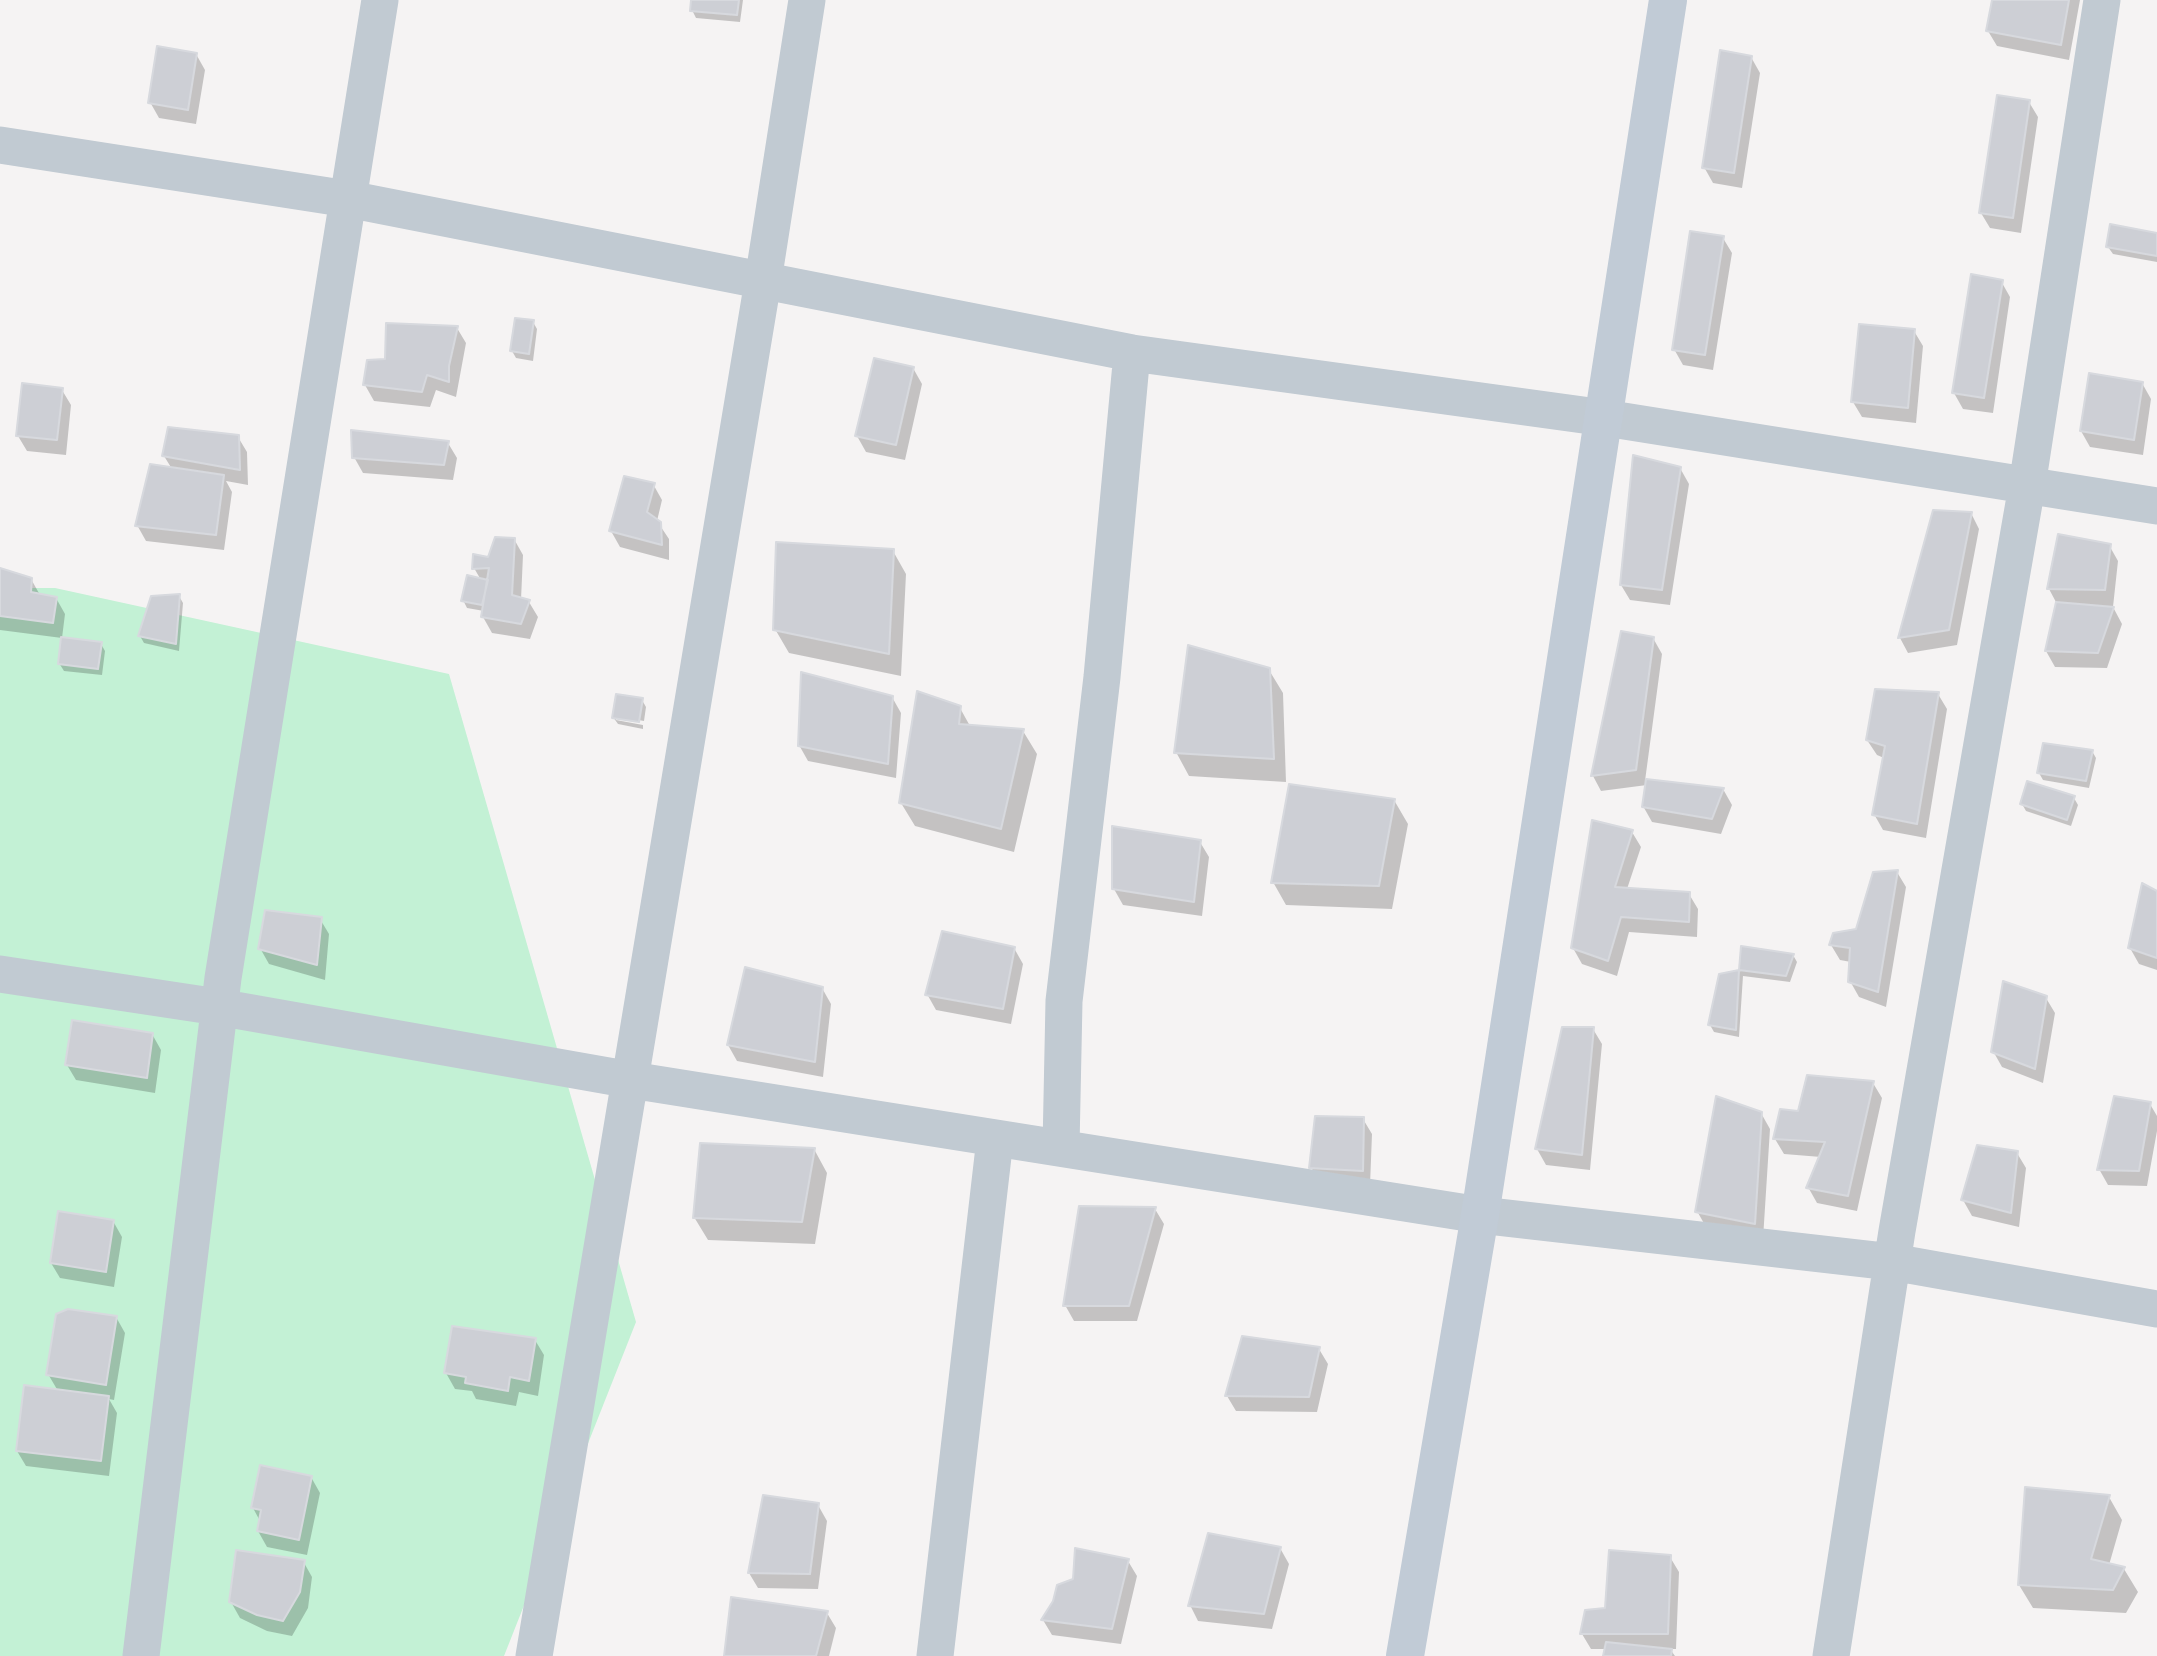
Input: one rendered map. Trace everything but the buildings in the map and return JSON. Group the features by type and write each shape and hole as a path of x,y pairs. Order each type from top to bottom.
{"street":[{"path":"141,1656 218,1007 380,0"},
{"path":"534,1656 763,281 807,0"},
{"path":"1405,1656 1480,1215 1668,0"},
{"path":"1831,1656 1892,1262 2027,486 2102,0"},
{"path":"0,145 348,199 1132,353 1605,418 2157,506"},
{"path":"1061,1147 1064,1001 1102,677 1132,353"},
{"path":"0,974 218,1007 631,1080 1480,1215 1892,1262 2157,1309"},
{"path":"934,1656 995,1139"}],"green space":[{"path":"0,588 55,588 449,674 636,1322 504,1656 0,1656"}]}
